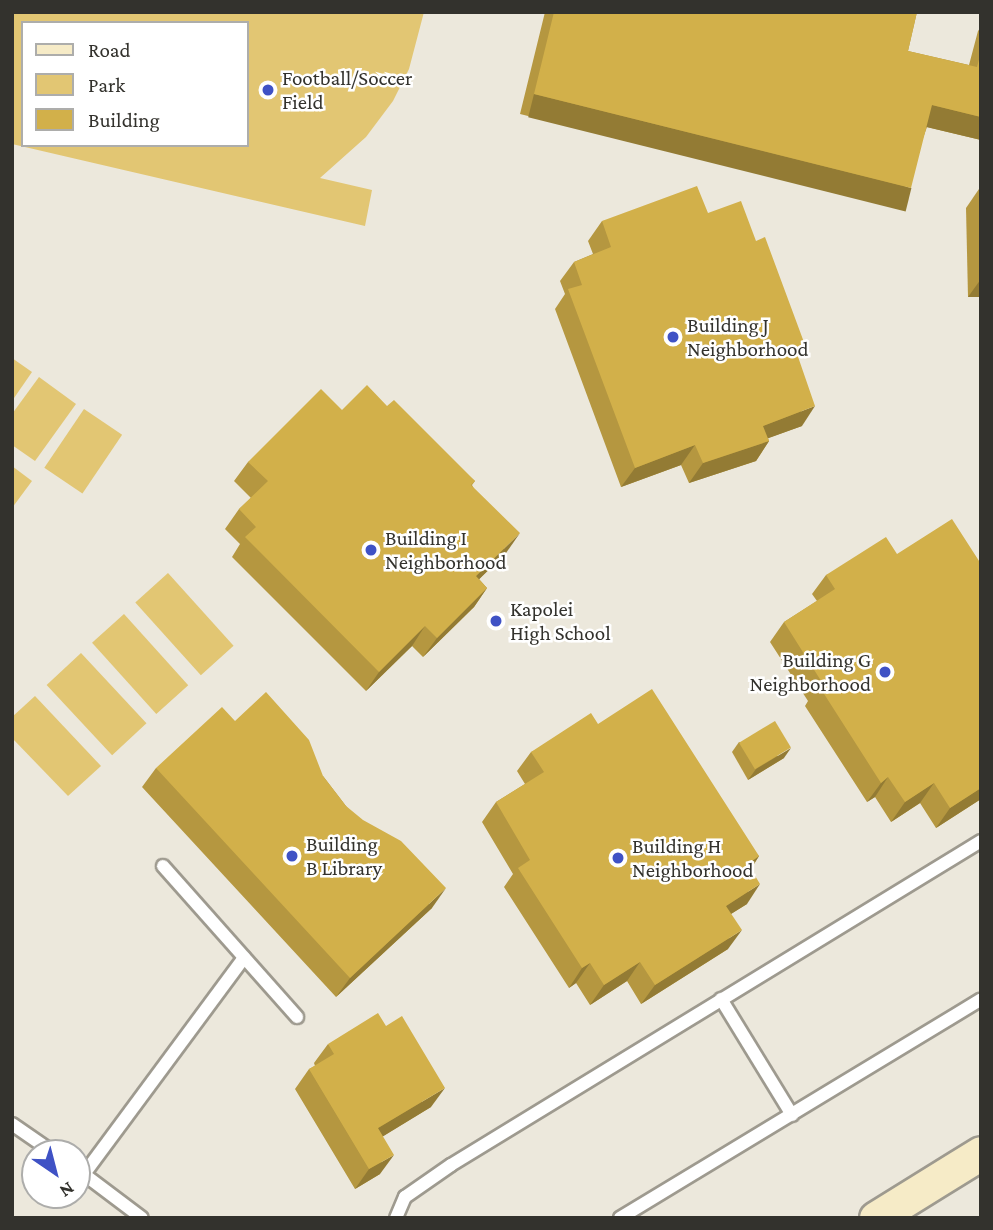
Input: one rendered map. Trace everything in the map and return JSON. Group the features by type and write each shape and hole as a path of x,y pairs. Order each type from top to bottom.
{"main road":[{"path":"876,1218 981,1153"}],"lane":[{"path":"396,1218 398,1208 414,1189 981,841"},
{"path":"163,866 297,1017"},
{"path":"91,1158 244,958"},
{"path":"721,999 792,1115"},
{"path":"620,1218 981,999"},
{"path":"12,1124 34,1139"},
{"path":"91,1179 142,1218"}],"green space":[{"path":"12,12 424,12 409,69 393,101 366,137 320,178 372,190 365,226 25,147 248,147 248,21 21,21 21,146 12,144"},
{"path":"12,358 32,372 12,401"},
{"path":"39,377 76,404 35,461 12,445 12,414"},
{"path":"84,409 122,435 82,494 44,468"},
{"path":"12,466 32,481 12,508"},
{"path":"168,573 234,646 201,675 135,602"},
{"path":"124,614 188,685 156,714 92,643"},
{"path":"81,653 146,723 112,755 47,685"},
{"path":"35,696 101,766 68,796 12,738 12,717"}],"building":[{"path":"554,12 917,12 908,51 977,67 981,52 981,117 932,105 911,188 534,94"},
{"name":"Building J Neighborhood","path":"697,186 708,213 741,201 756,241 765,237 805,345 795,348 815,406 763,426 769,441 703,463 695,445 635,468 568,289 582,285 574,262 611,247 602,221"},
{"path":"979,189 981,189 981,250"},
{"name":"Building I Neighborhood","path":"367,385 387,406 394,400 475,481 471,485 520,533 476,576 487,588 437,638 425,626 379,672 245,537 256,527 239,509 268,481 248,462 321,389 342,410"},
{"name":"Building G Neighborhood","path":"952,519 981,564 981,788 950,808 934,783 905,802 888,777 881,783 819,686 823,684 784,622 835,589 826,575 886,537 897,554"},
{"name":"Building H Neighborhood","path":"652,689 759,856 748,864 760,884 726,906 742,930 655,985 640,962 604,985 590,963 582,968 518,868 530,860 496,802 544,772 531,752 591,713 598,724"},
{"name":"Building B Library","path":"266,692 309,740 323,776 346,806 363,820 401,841 446,888 350,978 156,768 222,707 235,721"},
{"path":"775,721 791,748 755,769 739,743"},
{"path":"378,1013 386,1026 402,1016 445,1088 378,1128 394,1155 369,1169 309,1069 334,1054 328,1044"}],"place":[{"name":"Football/Soccer Field","path":"268,90"},
{"name":"Building J Neighborhood","path":"673,337"},
{"name":"Building I Neighborhood","path":"371,550"},
{"name":"Kapolei High School","path":"496,621"},
{"name":"Building G Neighborhood","path":"885,672"},
{"name":"Building B Library","path":"292,856"},
{"name":"Building H Neighborhood","path":"618,858"}]}
